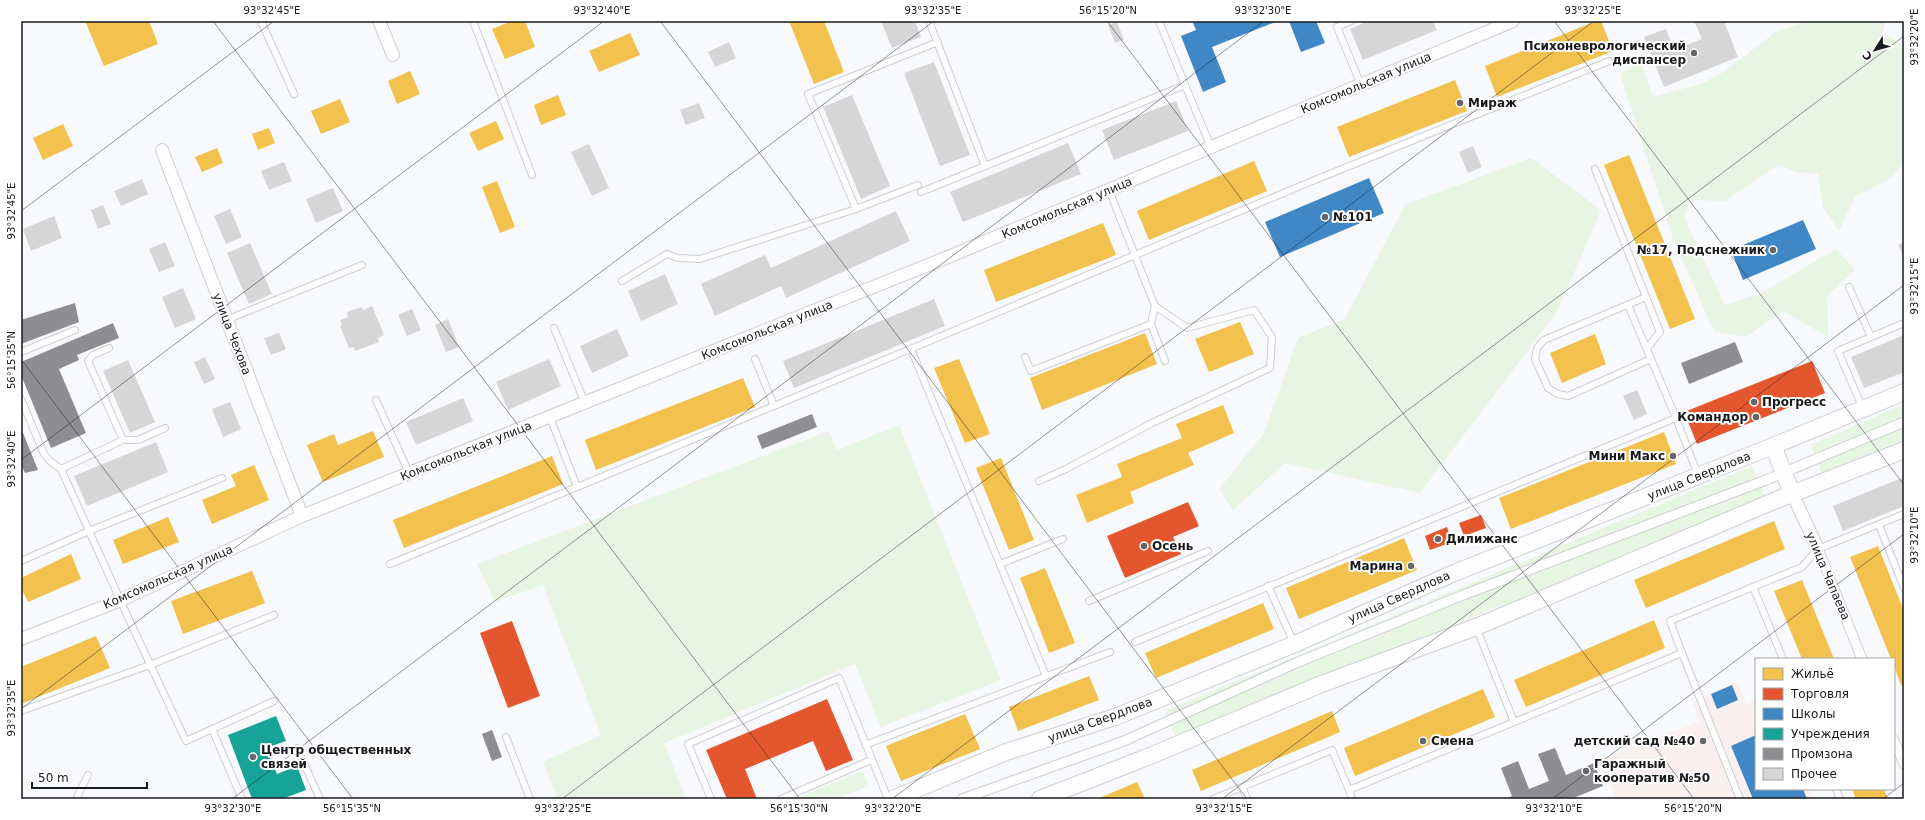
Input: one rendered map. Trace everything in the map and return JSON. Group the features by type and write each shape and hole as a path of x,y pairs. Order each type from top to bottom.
{"street":[{"path":"379,21 393,54"},
{"name":"Комсомольская улица","path":"21,639 121,600 302,516 942,260 1513,21"},
{"name":"улица Чехова","path":"162,150 302,516"},
{"name":"улица Свердлова","path":"893,799 1006,752 1115,717 1295,644 1454,573 1773,446 1904,392"},
{"path":"962,799 1124,741 1296,663 1463,595 1783,473 1904,422"},
{"path":"1773,446 1792,493"},
{"path":"1040,799 1145,758 1319,685 1476,627 1792,493 1904,450"},
{"name":"улица Чапаева","path":"1792,493 1818,550 1862,658"},
{"path":"1895,742 1904,764"}],"lane":[{"path":"261,21 294,94"},
{"path":"473,21 532,175"},
{"path":"929,21 985,166"},
{"path":"1159,21 1211,147"},
{"path":"1351,21 1337,27 1361,85"},
{"path":"856,209 808,94 938,42"},
{"path":"390,564 1136,256 1305,184 1609,61"},
{"path":"921,192 1185,85"},
{"path":"1595,169 1660,332 1647,348"},
{"path":"622,281 667,254 678,258 700,259 856,209 918,185"},
{"path":"1109,190 1155,306 1151,324 1165,361"},
{"path":"226,320 362,265"},
{"path":"1849,287 1871,337"},
{"path":"1646,297 1544,340 1537,348 1535,359 1548,388 1558,394 1568,396 1652,359"},
{"path":"1628,305 1652,359 1698,476"},
{"path":"1039,481 1066,469 1152,423 1270,368 1272,337 1254,310 1187,328 1155,306"},
{"path":"1863,409 1838,351 1904,323"},
{"path":"1025,357 1031,371 1151,324"},
{"path":"554,328 585,403"},
{"path":"21,352 75,330"},
{"path":"109,348 93,355 88,361 123,440"},
{"path":"911,349 1046,676"},
{"path":"755,359 774,406"},
{"path":"21,399 44,454 50,462 61,469 186,741 274,700"},
{"path":"376,400 409,473"},
{"path":"550,417 577,487"},
{"path":"1135,642 1676,418"},
{"path":"61,469 123,440 138,440 165,428"},
{"path":"21,561 89,531 222,478"},
{"path":"1740,799 1670,621 1802,566 1818,550 1904,514"},
{"path":"1879,525 1904,588"},
{"path":"1000,564 1063,539"},
{"path":"1089,601 1208,552"},
{"path":"1268,586 1287,630 1295,644"},
{"path":"1753,587 1783,658"},
{"path":"21,711 150,665 274,615"},
{"path":"1476,627 1514,722"},
{"path":"865,745 1110,652"},
{"path":"1349,790 1682,653"},
{"path":"711,799 688,744 840,678 865,745 888,799"},
{"path":"212,729 242,799"},
{"path":"506,737 530,799"},
{"path":"297,748 320,799"},
{"path":"1213,799 1332,750 1352,799"},
{"path":"781,799 871,760"},
{"path":"76,799 88,775"},
{"path":"1242,787 1247,799"}],"shaded area":[{"name":"детский сад №40","path":"1738,682 1746,704 1755,700 1755,790 1810,790 1814,799 1616,799 1599,760 1700,721 1692,702"}],"green space":[{"path":"1809,21 1885,21 1883,32 1904,47 1904,162 1891,178 1855,197 1839,231 1823,207 1818,174 1797,172 1778,165 1725,201 1690,200 1684,218 1725,305 1760,294 1836,249 1855,270 1827,296 1828,337 1783,311 1746,337 1714,331 1673,239 1620,74 1641,63 1653,97 1703,83 1725,71 1777,31"},
{"path":"1531,158 1601,210 1558,310 1420,493 1285,463 1233,510 1219,489 1264,433 1298,338 1345,319 1405,205"},
{"path":"1904,404 1904,439 1822,473 1811,445"},
{"path":"899,425 1001,680 881,727 855,664 664,743 686,799 558,799 543,762 601,735 543,585 495,602 477,564 829,431 836,450"},
{"path":"1752,466 1766,500 1175,736 1165,711"},
{"path":"863,771 868,786 836,799 803,799 802,796"}],"building: Жильё":[{"path":"85,21 149,21 158,44 104,66"},
{"path":"512,21 525,21 535,47 505,59 492,29"},
{"path":"789,21 824,21 844,72 814,84"},
{"path":"1596,21 1601,21 1613,51 1497,97 1485,66"},
{"path":"630,33 640,55 599,72 589,51"},
{"path":"410,71 420,94 397,104 388,81"},
{"path":"1455,80 1467,111 1349,157 1337,127"},
{"path":"558,95 566,115 541,125 534,105"},
{"path":"340,99 350,122 321,134 311,111"},
{"path":"496,121 504,139 478,151 469,133"},
{"path":"63,124 73,146 43,160 33,138"},
{"path":"269,128 275,143 258,150 252,134"},
{"path":"217,148 223,163 202,172 195,157"},
{"path":"1629,155 1695,319 1670,329 1604,165"},
{"path":"1254,161 1267,191 1149,240 1137,211"},
{"path":"497,181 515,227 500,233 482,187"},
{"path":"1103,223 1116,255 996,302 984,270"},
{"path":"1240,322 1254,354 1209,372 1195,339"},
{"path":"1145,333 1157,364 1042,410 1030,378"},
{"path":"1595,334 1606,364 1562,383 1550,353"},
{"path":"959,359 990,434 965,443 934,368"},
{"path":"743,378 755,407 596,470 585,440"},
{"path":"1223,405 1234,433 1188,453 1194,465 1130,492 1134,503 1087,523 1076,495 1122,477 1117,464 1182,438 1176,424"},
{"path":"373,431 384,457 323,482 307,445 334,434 338,445"},
{"path":"1664,432 1676,464 1511,529 1499,498"},
{"path":"552,456 563,484 404,548 393,520"},
{"path":"1001,458 1034,540 1009,550 976,468"},
{"path":"254,465 269,500 212,524 202,500 236,486 231,475"},
{"path":"168,517 179,542 123,564 113,540"},
{"path":"1774,521 1785,549 1646,608 1634,580"},
{"path":"1404,538 1417,570 1299,619 1286,588"},
{"path":"1878,546 1904,611 1904,684 1901,685 1895,669 1895,658 1891,658 1850,557"},
{"path":"71,554 81,579 28,602 21,588 21,578"},
{"path":"1045,568 1075,643 1049,653 1020,578"},
{"path":"252,571 265,603 183,634 171,601"},
{"path":"1802,580 1834,658 1802,658 1774,591"},
{"path":"1263,603 1274,629 1156,678 1145,653"},
{"path":"1654,620 1665,648 1526,707 1514,680"},
{"path":"96,636 110,668 21,704 21,667"},
{"path":"1089,676 1099,700 1018,731 1009,707"},
{"path":"1483,689 1495,717 1355,776 1344,748"},
{"path":"1332,711 1340,732 1201,791 1192,770"},
{"path":"965,714 980,749 901,781 886,746"},
{"path":"1137,782 1145,799 1097,799"},
{"path":"1852,790 1884,790 1888,799 1856,799"}],"building: Торговля":[{"name":"Прогресс","path":"1812,361 1825,393 1697,444 1684,412"},
{"name":"Осень","path":"1188,502 1199,526 1173,537 1181,554 1125,578 1107,536"},
{"path":"1481,515 1486,528 1464,536 1459,523"},
{"name":"Дилижанс","path":"1447,527 1452,542 1430,550 1425,536"},
{"path":"512,621 540,696 508,708 480,633"},
{"path":"827,699 853,760 826,771 813,741 745,769 757,799 727,799 706,750"}],"building: Школы":[{"path":"1199,21 1278,21 1212,47 1226,82 1203,92 1181,36 1196,30 1193,23"},
{"path":"1289,21 1316,21 1325,43 1301,52"},
{"name":"№101","path":"1369,178 1384,213 1280,257 1265,222"},
{"name":"№17, Подснежник","path":"1803,220 1816,249 1743,280 1731,250"},
{"path":"1732,685 1738,700 1717,709 1711,694"},
{"path":"1755,735 1755,790 1803,790 1807,799 1753,799 1731,746"}],"building: Учреждения":[{"name":"Центр общественных связей","path":"276,716 286,741 266,748 277,774 297,766 306,790 282,799 252,799 228,735"}],"building: Промзона":[{"path":"75,303 79,322 21,344 21,320"},
{"path":"113,323 119,338 77,355 79,360 59,369 86,433 51,448 21,375 21,362"},
{"path":"1735,342 1743,362 1689,384 1681,363"},
{"path":"812,414 817,427 762,449 757,436"},
{"path":"21,428 38,470 25,473 21,464"},
{"path":"492,730 502,757 492,761 482,734"},
{"name":"Гаражный кооператив №50","path":"1555,748 1566,775 1594,763 1603,786 1571,799 1504,799 1512,796 1501,768 1518,761 1529,789 1549,781 1538,754"}],"building: Прочее":[{"path":"881,21 915,21 921,37 892,48"},
{"path":"1368,21 1433,21 1437,30 1363,60 1350,29"},
{"name":"Психоневрологический диспансер","path":"1694,21 1724,21 1738,57 1664,87 1644,37 1666,29 1674,50 1702,39"},
{"path":"1117,22 1124,40 1115,43 1108,25"},
{"path":"729,42 736,58 715,67 708,52"},
{"path":"934,62 970,155 940,166 904,73"},
{"path":"852,95 890,186 861,199 823,107"},
{"path":"1176,101 1188,131 1114,160 1102,130"},
{"path":"699,103 705,118 686,125 680,110"},
{"path":"1068,143 1081,174 963,222 950,192"},
{"path":"589,144 609,188 592,196 571,152"},
{"path":"1473,146 1482,167 1468,173 1459,152"},
{"path":"284,162 292,181 269,190 261,171"},
{"path":"142,179 148,194 121,206 114,191"},
{"path":"333,188 343,211 316,223 306,199"},
{"path":"103,205 111,224 98,229 91,210"},
{"path":"230,209 242,237 226,244 214,216"},
{"path":"896,211 910,241 786,298 781,286 715,316 701,284 765,255 771,268"},
{"path":"54,216 62,238 31,251 23,229"},
{"path":"165,242 175,266 159,272 149,249"},
{"path":"1904,242 1904,258 1898,245"},
{"path":"250,243 272,294 249,304 227,253"},
{"path":"665,274 678,304 641,321 628,291"},
{"path":"183,288 196,319 175,328 162,297"},
{"path":"934,299 945,326 794,388 783,361"},
{"path":"372,306 384,335 378,338 379,342 355,351 354,347 349,348 340,326 342,325 340,320 348,317 347,312 361,307 363,310"},
{"path":"412,309 421,330 407,336 398,315"},
{"path":"448,319 459,347 446,352 435,325"},
{"path":"617,329 629,356 592,373 580,346"},
{"path":"279,333 286,349 271,355 264,338"},
{"path":"1904,335 1904,372 1864,388 1851,357"},
{"path":"205,357 215,379 204,384 194,362"},
{"path":"549,359 561,386 508,410 496,382"},
{"path":"128,360 155,422 130,433 103,371"},
{"path":"1637,390 1647,414 1634,420 1623,396"},
{"path":"463,398 473,421 416,445 406,422"},
{"path":"230,402 241,429 223,437 212,409"},
{"path":"156,442 168,472 87,506 74,476"},
{"path":"1904,477 1904,506 1843,531 1833,506"}],"place":[{"name":"Психоневрологический диспансер","path":"1694,53"},
{"name":"Мираж","path":"1460,103"},
{"name":"№101","path":"1325,217"},
{"name":"№17, Подснежник","path":"1773,250"},
{"name":"Прогресс","path":"1754,402"},
{"name":"Командор","path":"1756,417"},
{"name":"Мини Макс","path":"1673,456"},
{"name":"Дилижанс","path":"1438,539"},
{"name":"Осень","path":"1144,546"},
{"name":"Марина","path":"1411,566"},
{"name":"Смена","path":"1423,741"},
{"name":"детский сад №40","path":"1703,741"},
{"name":"Центр общественных связей","path":"253,757"},
{"name":"Гаражный кооператив №50","path":"1586,771"}]}
